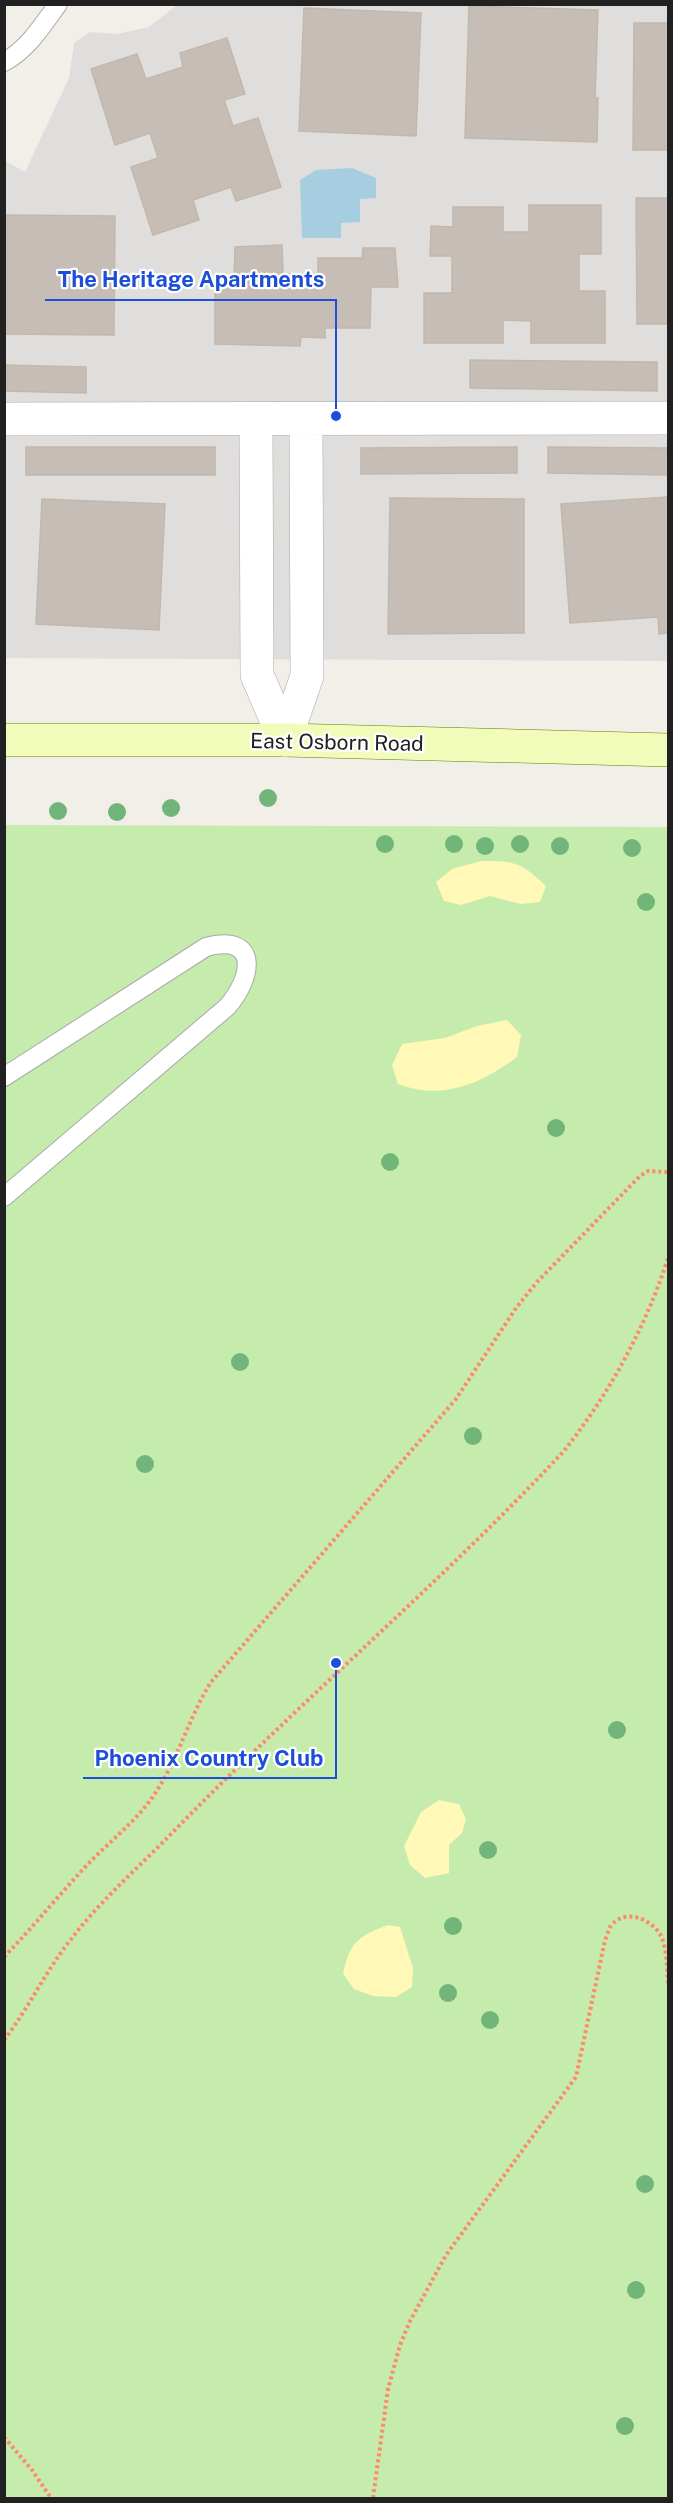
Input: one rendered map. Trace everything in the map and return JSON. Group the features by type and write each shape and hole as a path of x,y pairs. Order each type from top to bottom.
{"main road":[{"name":"East Osborn Road","path":"4,740 285,740 669,750"}],"street":[{"path":"4,419 669,418"},
{"path":"256,419 257,675 285,740"},
{"path":"285,740 307,676 306,420"},
{"path":"256,552 306,553"}],"lane":[{"path":"4,62 15,57 31,41 58,4"},
{"path":"4,1077 206,947 221,943 237,947 246,956 248,970 244,981 239,993 227,1007 4,1197"}],"path":[{"path":"4,1957 41,1919 87,1864 144,1809 157,1791 196,1705 211,1682 456,1399 516,1308 537,1282 640,1176 648,1171 669,1172"},
{"path":"4,2040 73,1936 241,1762 415,1601 563,1452 583,1428 642,1324 669,1258"},
{"path":"373,2499 388,2389 400,2345 410,2321 446,2255 576,2077 605,1940 611,1926 620,1919 631,1917 644,1919 653,1924 662,1938 669,1983"},
{"path":"4,2437 32,2470 51,2499"}],"shaded area":[{"path":"177,5 668,5 668,661 5,658 4,160 25,172 69,78 74,43 90,32 117,34 149,27"}],"green space":[{"path":"5,825 668,827 668,2498 5,2498"}],"sand":[{"path":"481,861 517,864 530,872 546,886 540,902 521,904 490,896 461,905 444,901 436,882 452,869"},
{"path":"507,1020 521,1035 517,1057 503,1067 475,1082 445,1090 414,1089 398,1084 392,1065 402,1044 445,1038 477,1026"},
{"path":"439,1800 459,1804 466,1819 462,1833 449,1845 449,1873 425,1878 410,1865 404,1846 421,1812"},
{"path":"388,1925 400,1927 413,1968 412,1987 396,1997 373,1996 354,1989 343,1974 352,1947 362,1937"}],"water":[{"path":"352,168 376,178 376,198 360,199 360,222 341,223 341,238 302,238 300,180 316,170"}],"building":[{"path":"469,6 598,10 595,98 598,98 597,142 465,138"},
{"path":"304,8 421,13 416,136 299,131"},
{"path":"634,23 668,23 668,150 633,150"},
{"path":"227,38 245,94 224,100 233,126 258,118 281,187 236,201 231,187 193,200 199,220 153,235 131,167 158,158 150,133 115,145 91,69 137,54 146,79 183,67 180,53"},
{"path":"636,198 668,198 668,324 637,324"},
{"path":"529,205 601,205 601,254 579,254 579,291 605,291 605,343 531,343 531,321 503,320 503,343 424,343 424,293 452,293 452,256 430,256 431,226 453,227 453,207 503,207 503,232 529,232"},
{"path":"4,215 115,216 114,335 4,334"},
{"path":"282,245 283,274 318,274 318,258 362,258 363,248 395,248 398,287 371,287 370,328 325,328 325,338 301,337 300,346 215,344 215,280 234,280 235,247"},
{"path":"470,360 657,362 657,391 470,388"},
{"path":"4,365 86,367 86,393 4,391"},
{"path":"26,447 215,447 215,475 26,475"},
{"path":"517,447 517,473 361,474 361,448"},
{"path":"548,447 668,448 668,475 548,473"},
{"path":"668,497 668,633 659,634 658,617 570,623 561,504"},
{"path":"390,498 524,499 524,633 388,634"},
{"path":"42,499 165,504 159,630 36,624"}],"place":[{"name":"The Heritage Apartments","path":"336,416"},
{"name":"Phoenix Country Club","path":"336,1663"}]}
